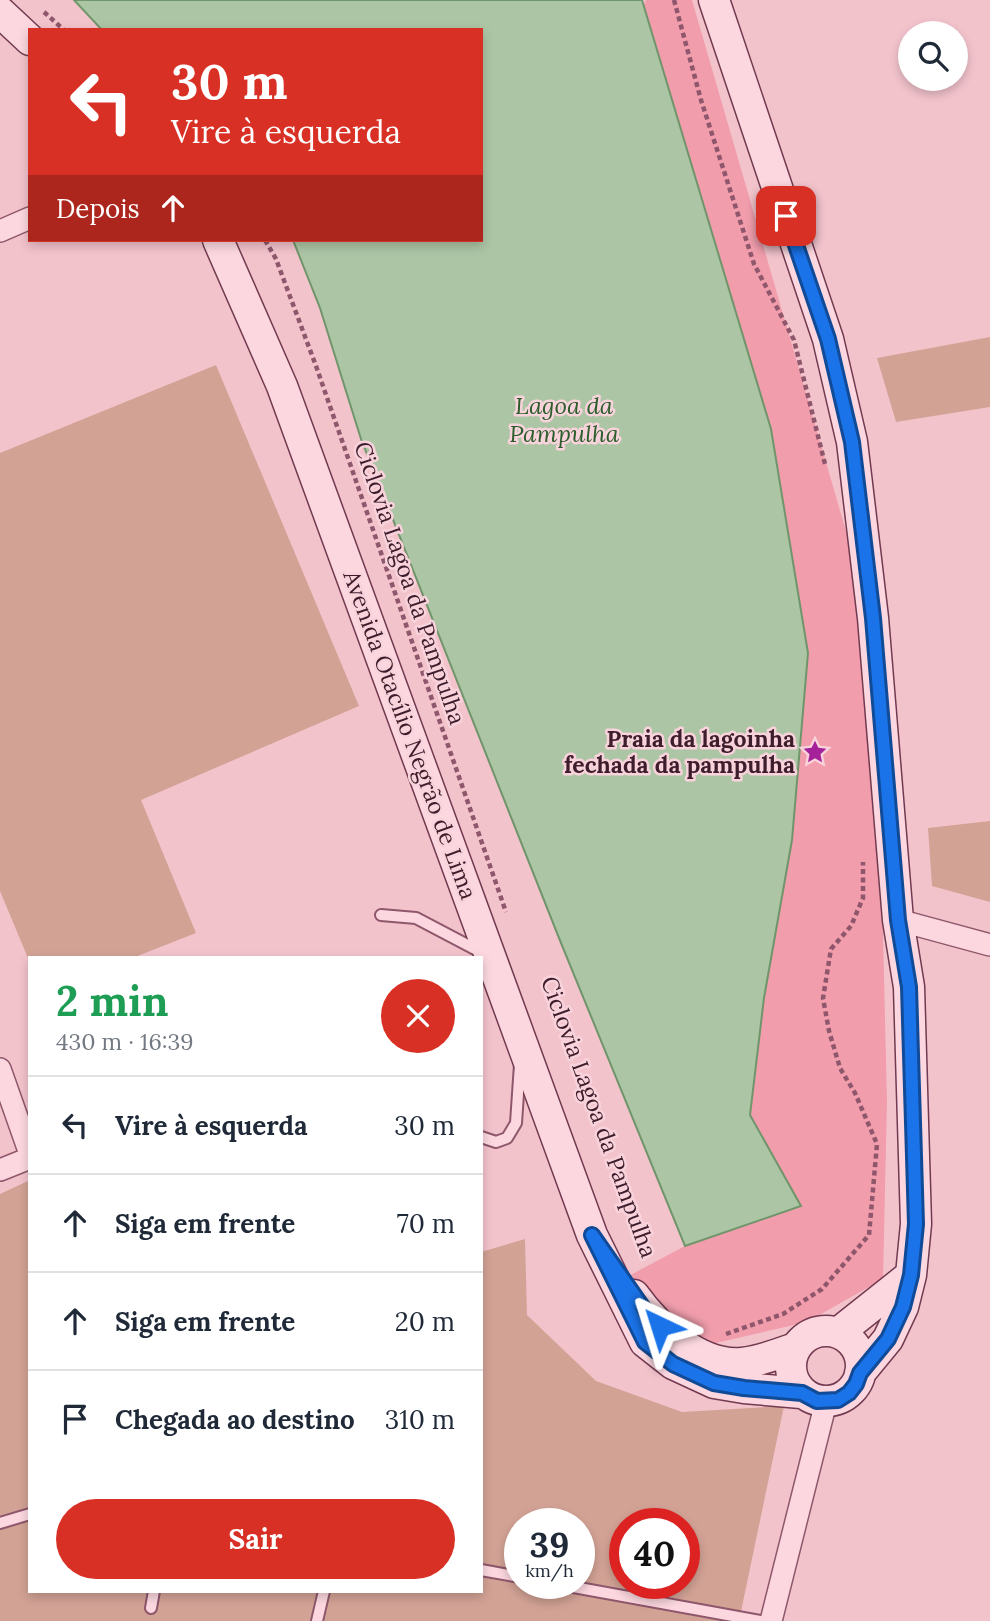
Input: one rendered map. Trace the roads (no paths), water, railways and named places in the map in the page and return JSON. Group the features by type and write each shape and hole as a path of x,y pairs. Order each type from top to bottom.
{"street":[{"path":"714,0 828,339 852,442 873,618 898,920 909,987 916,1224 911,1275 903,1307 888,1339 860,1373 849,1393 838,1400 814,1397 794,1382 790,1371 795,1348 803,1338 826,1331 838,1333 849,1340 856,1349 860,1373"},
{"path":"0,12 28,38"},
{"path":"0,231 28,219"},
{"name":"Avenida Otacílio Negrão de Lima","path":"219,242 282,386 592,1235 645,1342 673,1364 714,1383 814,1397"},
{"path":"898,920 990,946"},
{"path":"0,1069 28,1150"},
{"path":"0,1170 28,1157"},
{"name":"Avenida Otacílio Negrão de Lima","path":"592,1235 643,1308 660,1326 691,1349 716,1360 740,1363 795,1348"},
{"path":"838,1333 911,1275"},
{"path":"771,1621 814,1397"}],"lane":[{"path":"381,915 416,918 475,949 488,949"},
{"path":"483,1138 495,1142 507,1138 516,1123 518,1077 524,1048"},
{"path":"0,1523 28,1515"},
{"path":"483,1570 504,1574"},
{"path":"595,1591 760,1621"},
{"path":"151,1608 154,1593"},
{"path":"317,1621 324,1593"}],"water":[{"name":"Lagoa da Pampulha","path":"74,0 642,0 771,429 808,653 792,840 764,998 750,1115 801,1206 685,1246 561,943 361,439 320,308 294,242 483,242 483,28 100,28"}],"place":[{"name":"Praia da lagoinha fechada da pampulha","path":"815,752"}]}
